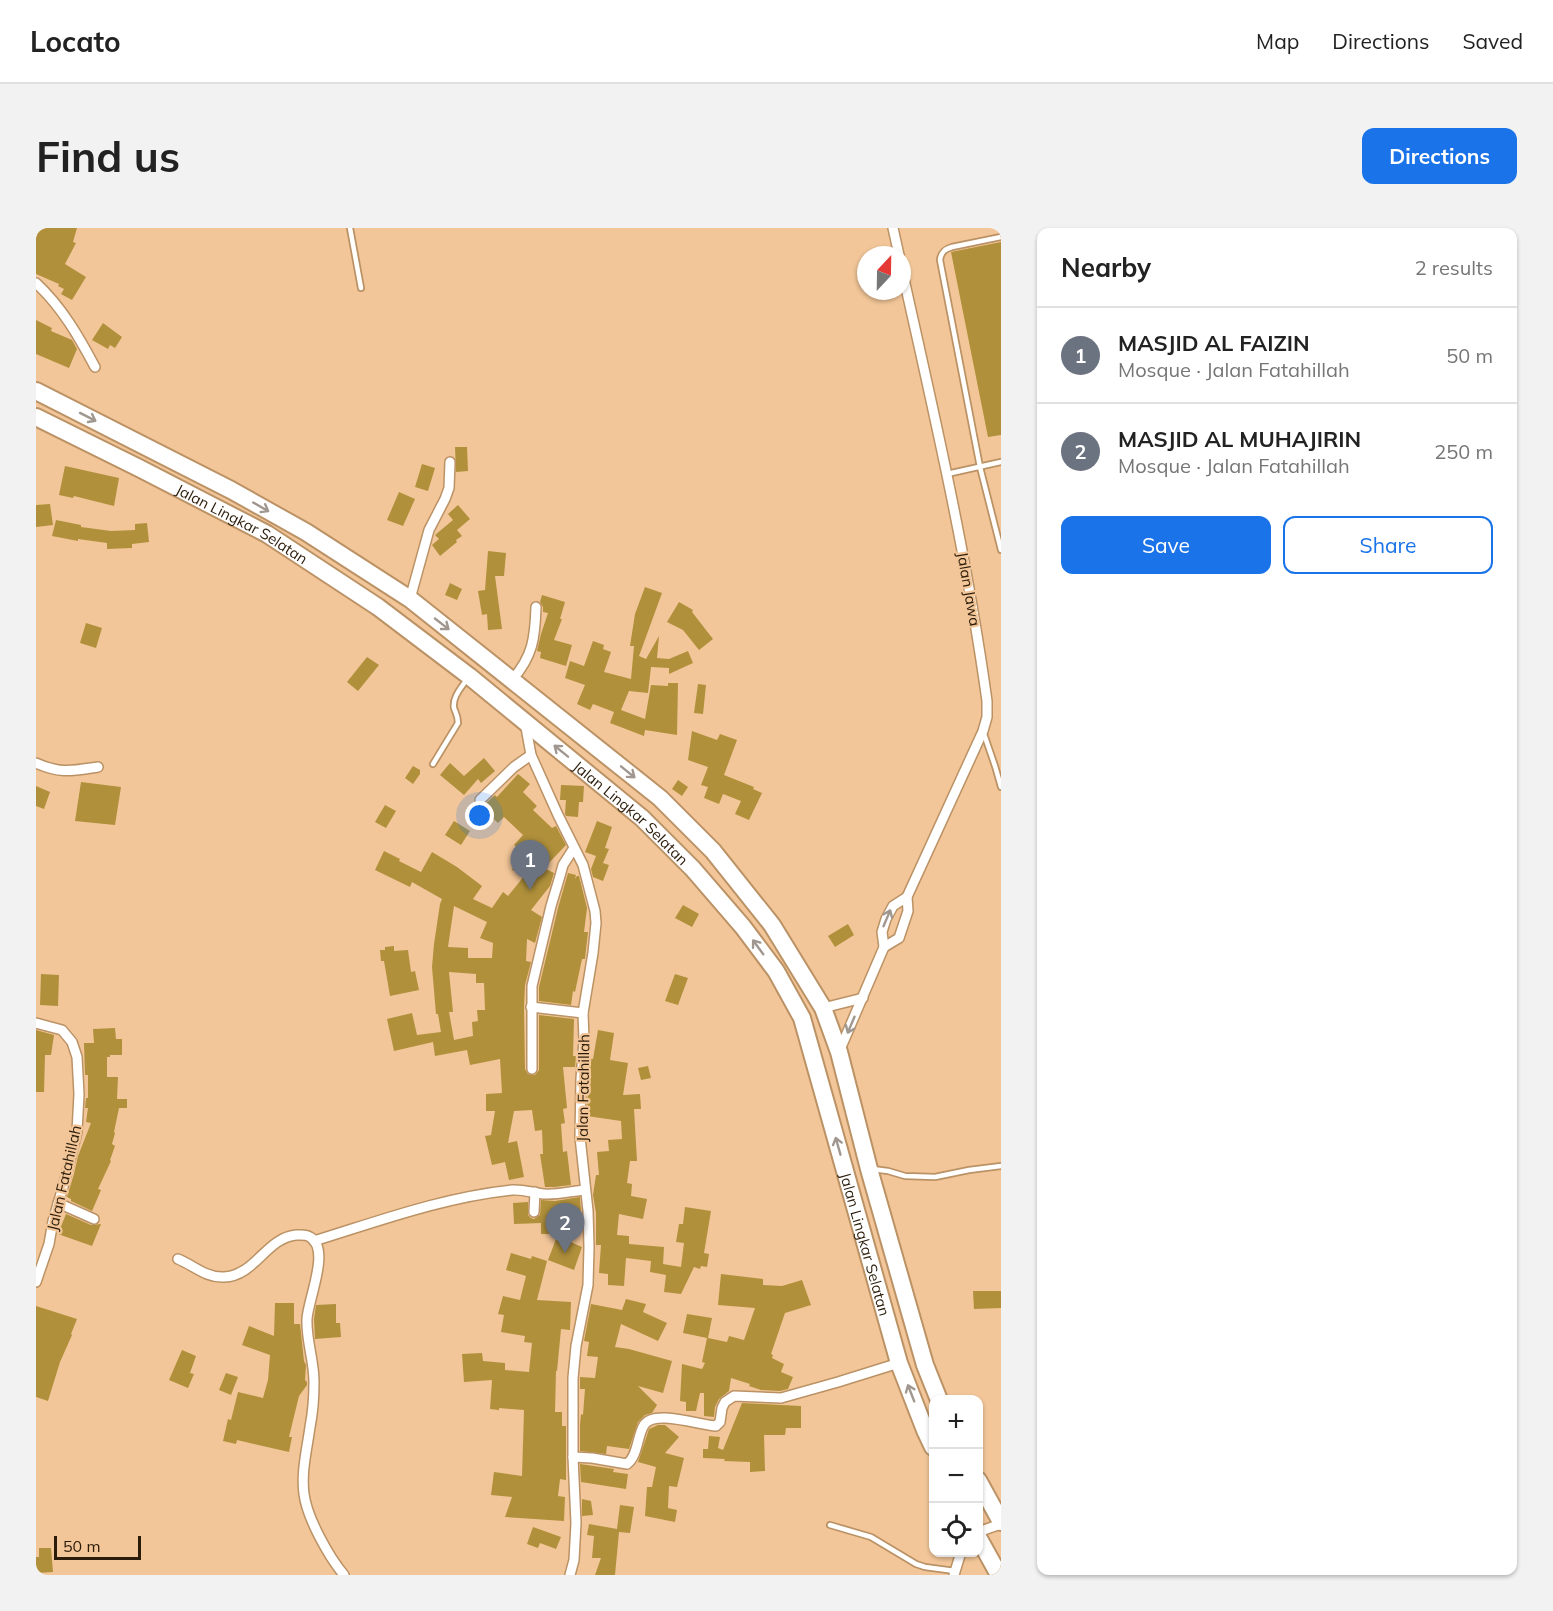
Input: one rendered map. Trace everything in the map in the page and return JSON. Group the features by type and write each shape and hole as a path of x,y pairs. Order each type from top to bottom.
{"highway":[{"name":"Jalan Lingkar Selatan","path":"36,391 231,490 410,598 660,798 714,851 772,925 823,1008 839,1052 869,1169 925,1365 937,1395"},
{"name":"Jalan Lingkar Selatan","path":"36,417 267,534 378,607 469,676 650,825 693,869 743,927 776,971 802,1018 899,1363 929,1438"},
{"path":"139,468 148,448"},
{"path":"776,971 792,956"},
{"path":"983,1489 1001,1523"},
{"path":"983,1544 999,1575"}],"street":[{"path":"893,228 897,246"},
{"path":"36,284 71,324 95,367"},
{"name":"Jalan Jawa","path":"884,947 899,938 908,911 907,897 983,731 987,717 987,701 971,597 909,300"},
{"path":"410,598 429,530 445,499 450,462"},
{"path":"512,680 528,658 536,607"},
{"name":"Jalan Fatahillah","path":"525,722 531,755 583,865 596,923 583,1013 584,1040 580,1079 580,1137 589,1219 588,1285 574,1364 573,1457 576,1523 574,1560 570,1575"},
{"path":"480,800 514,767 531,755"},
{"path":"36,763 63,772 98,767"},
{"path":"532,1069 532,986 563,865 574,848"},
{"name":"Jalan Jawa","path":"839,1052 884,947 882,932 886,919 893,906 907,897"},
{"path":"823,1008 862,998"},
{"path":"531,1007 583,1013"},
{"name":"Jalan Fatahillah","path":"36,1023 62,1030 72,1042 76,1057 79,1094 76,1132 49,1244 36,1282"},
{"path":"314,1241 428,1205 469,1196 514,1190 545,1194 585,1190"},
{"path":"534,1212 535,1192"},
{"path":"58,1203 94,1219"},
{"path":"178,1259 214,1277 225,1277 245,1270 279,1240 304,1235 309,1236 318,1247 319,1258 307,1321 314,1379 304,1471 304,1496 326,1549 344,1575"},
{"path":"573,1457 627,1464 632,1460 642,1429 649,1420 659,1417 716,1426 720,1422 725,1402 734,1396 781,1398 899,1363"},
{"path":"983,1532 1001,1523"},
{"path":"954,1573 959,1557"}],"lane":[{"path":"350,228 361,288"},
{"path":"1001,237 946,249 940,260 980,467 1001,550"},
{"path":"947,474 1001,462"},
{"path":"433,764 458,723 454,701 469,676"},
{"path":"983,731 1001,787"},
{"path":"869,1169 905,1176 935,1177 1001,1166"},
{"path":"830,1525 871,1537 925,1568 954,1573"}],"building":[{"path":"36,228 77,228 73,242 76,243 65,264 86,277 72,300 61,294 64,289 58,286 59,284 36,274"},
{"path":"1001,242 1001,435 988,437 951,252"},
{"path":"36,320 52,328 51,331 72,340 77,349 69,368 36,354"},
{"path":"103,323 122,337 115,348 110,345 108,349 92,340"},
{"path":"455,447 467,447 468,471 456,472"},
{"path":"422,464 435,468 428,491 415,487"},
{"path":"65,466 119,478 114,506 74,496 73,498 59,495"},
{"path":"399,492 415,499 403,526 387,520"},
{"path":"50,504 53,525 36,527 36,505"},
{"path":"458,505 470,519 457,530 462,536 440,556 432,545 439,539 435,535 453,520 448,514"},
{"path":"56,520 81,525 81,527 111,531 135,530 135,524 147,523 149,542 132,544 132,548 107,549 107,543 52,536"},
{"path":"488,551 506,553 504,576 495,576 502,629 488,630 487,614 482,615 478,591 485,590"},
{"path":"450,583 462,589 457,600 445,595"},
{"path":"645,587 662,593 639,656 646,659 659,636 657,658 669,659 688,651 693,663 669,674 669,668 651,667 648,693 629,691 621,710 645,719 651,685 668,686 668,683 678,683 677,735 645,730 644,736 610,723 614,712 593,704 590,710 577,704 585,685 565,678 570,661 584,666 593,641 604,645 603,649 611,652 604,672 631,679 634,646 630,646 635,614"},
{"path":"542,595 565,602 560,619 562,619 554,640 572,645 566,666 540,658 541,652 537,651 548,613 543,612 540,602"},
{"path":"679,602 693,610 692,612 713,639 699,650 683,630 667,622"},
{"path":"86,623 102,628 96,648 80,643"},
{"path":"367,657 379,665 358,691 347,682"},
{"path":"698,684 706,685 703,714 694,713"},
{"path":"692,731 717,740 720,734 737,740 724,775 754,787 753,789 762,793 749,820 735,814 741,801 723,794 719,804 704,798 708,787 701,785 708,767 688,760"},
{"path":"484,758 495,771 481,783 478,779 464,795 440,775 450,763 464,776"},
{"path":"413,766 420,770 420,774 413,784 405,778"},
{"path":"518,774 530,784 523,792 537,806 533,810 552,828 556,826 566,845 544,868 554,873 550,886 531,910 542,917 535,943 527,939 526,961 531,962 525,985 524,1007 525,1069 528,1074 535,1075 539,1070 539,1015 574,1019 575,1067 563,1067 567,1108 563,1109 565,1123 561,1124 563,1152 567,1151 571,1185 545,1187 540,1154 543,1154 542,1130 535,1131 532,1110 514,1111 508,1143 517,1141 524,1177 509,1180 505,1162 492,1165 485,1136 491,1135 495,1111 486,1111 486,1094 502,1093 500,1059 470,1065 467,1050 435,1056 433,1042 394,1051 387,1019 412,1013 417,1035 441,1032 438,1014 436,1014 432,967 442,899 412,882 410,887 375,870 384,851 421,872 432,852 482,886 473,899 492,908 503,892 508,896 525,875 512,870 520,850 514,845 523,835 504,817 498,823 481,808 495,795 497,797","holes":["454,906 487,922 480,938 493,943 492,958 468,958 468,948 448,947","449,972 476,974 476,983 484,983 485,1010 477,1010 478,1021 472,1022 473,1036 454,1040 449,1012 453,1012"]},
{"path":"678,780 688,787 682,796 672,789"},
{"path":"81,782 121,787 115,825 75,821"},
{"path":"561,785 584,786 583,802 579,802 578,817 566,816 566,800 560,800"},
{"path":"36,786 50,792 44,809 36,806"},
{"path":"385,805 396,811 386,828 375,822"},
{"path":"454,821 470,831 461,845 445,835"},
{"path":"597,821 612,827 605,848 609,849 603,863 609,865 603,881 593,877 591,869 596,856 585,852"},
{"path":"568,873 576,875 575,879 579,876 587,908 584,932 588,932 585,959 582,959 571,1005 539,1001 539,987"},
{"path":"683,905 699,914 692,927 675,918"},
{"path":"848,924 854,935 835,947 828,936"},
{"path":"394,946 394,951 408,950 411,972 415,971 419,990 390,996 380,950"},
{"path":"41,974 59,975 58,1006 40,1005"},
{"path":"675,974 688,978 678,1005 665,1001"},
{"path":"115,1028 116,1039 122,1039 122,1055 107,1057 107,1077 118,1077 117,1099 127,1099 127,1108 119,1108 112,1144 115,1146 92,1211 67,1197 78,1156 91,1123 86,1122 88,1075 85,1075 84,1043 94,1043 93,1029"},
{"path":"36,1030 54,1035 51,1055 45,1055 44,1092 36,1092"},
{"path":"598,1030 614,1033 610,1060 628,1063 623,1095 640,1094 641,1109 634,1109 637,1161 630,1161 627,1183 632,1184 631,1196 647,1199 643,1219 619,1214 617,1235 629,1236 629,1244 664,1247 663,1264 681,1267 684,1243 676,1242 679,1224 683,1224 685,1207 711,1211 704,1253 709,1254 707,1267 701,1266 700,1269 694,1267 681,1294 664,1292 666,1275 650,1272 651,1261 626,1258 624,1286 608,1285 608,1274 599,1273 601,1245 596,1245 596,1213 593,1195 596,1175 599,1175 597,1152 609,1151 608,1140 622,1139 621,1121 587,1116 589,1059 593,1059"},
{"path":"648,1066 651,1078 641,1080 638,1068"},
{"path":"580,1197 581,1213 564,1214 566,1240 582,1247 574,1270 548,1260 558,1234 541,1234 541,1223 514,1224 513,1203 528,1202 528,1215 534,1219 540,1215 541,1200 555,1201"},
{"path":"66,1214 91,1225 101,1224 92,1246 58,1234"},
{"path":"511,1253 547,1261 537,1300 571,1302 570,1330 561,1329 556,1371 555,1412 562,1412 562,1426 566,1426 566,1480 560,1479 558,1496 565,1497 564,1521 505,1517 512,1497 491,1495 494,1472 522,1476 524,1410 490,1409 492,1380 464,1382 462,1354 482,1353 483,1361 505,1363 505,1370 529,1372 532,1343 524,1342 525,1336 501,1332 504,1315 498,1314 503,1296 520,1300 526,1276 506,1270"},
{"path":"721,1274 763,1279 763,1285 782,1286 802,1280 811,1305 785,1313 771,1354 772,1358 784,1364 781,1372 793,1377 788,1389 761,1390 731,1378 729,1391 719,1399 714,1417 704,1416 704,1393 700,1393 696,1411 686,1411 686,1402 680,1401 682,1364 702,1369 705,1363 702,1362 707,1338 683,1333 687,1314 712,1318 708,1338 727,1342 729,1336 744,1340 755,1308 718,1305"},
{"path":"973,1291 1001,1291 1001,1308 974,1309"},
{"path":"626,1299 646,1304 643,1312 667,1323 658,1341 621,1324 615,1347 672,1361 663,1393 638,1386 657,1405 652,1413 645,1415 638,1422 629,1449 607,1446 606,1454 580,1451 580,1425 585,1389 580,1389 580,1377 595,1378 598,1357 587,1356 589,1342 584,1341 591,1304 622,1310"},
{"path":"275,1303 294,1303 294,1324 300,1324 306,1365 307,1385 299,1396 289,1437 292,1437 289,1452 237,1440 236,1444 223,1441 238,1392 263,1398 268,1380 270,1355 242,1345 249,1326 274,1336"},
{"path":"336,1304 336,1323 340,1323 341,1337 315,1339 316,1305"},
{"path":"36,1306 77,1319 48,1401 36,1397"},
{"path":"182,1350 196,1356 190,1373 194,1374 188,1388 169,1380"},
{"path":"226,1373 238,1377 231,1395 219,1390"},
{"path":"742,1403 801,1406 801,1428 786,1428 785,1435 764,1435 765,1471 750,1472 750,1462 703,1458 703,1449 708,1449 709,1436 720,1437 718,1448 723,1450"},
{"path":"665,1425 679,1437 665,1453 684,1458 677,1487 669,1486 668,1508 677,1510 675,1522 645,1516 647,1487 652,1487 656,1467 638,1462 649,1429"},
{"path":"580,1464 614,1469 613,1472 628,1474 626,1489 581,1482"},
{"path":"582,1499 591,1501 593,1515 582,1516"},
{"path":"620,1505 634,1507 630,1533 619,1532 615,1575 595,1575 601,1558 592,1558 594,1536 587,1535 589,1524 617,1529"},
{"path":"533,1527 561,1537 556,1549 540,1543 538,1548 527,1544"},
{"path":"39,1548 51,1548 53,1572 36,1573 36,1557 39,1557"}],"place":[{"name":"MASJID AL FAIZIN","path":"530,890"},
{"name":"MASJID AL MUHAJIRIN","path":"565,1253"}]}
